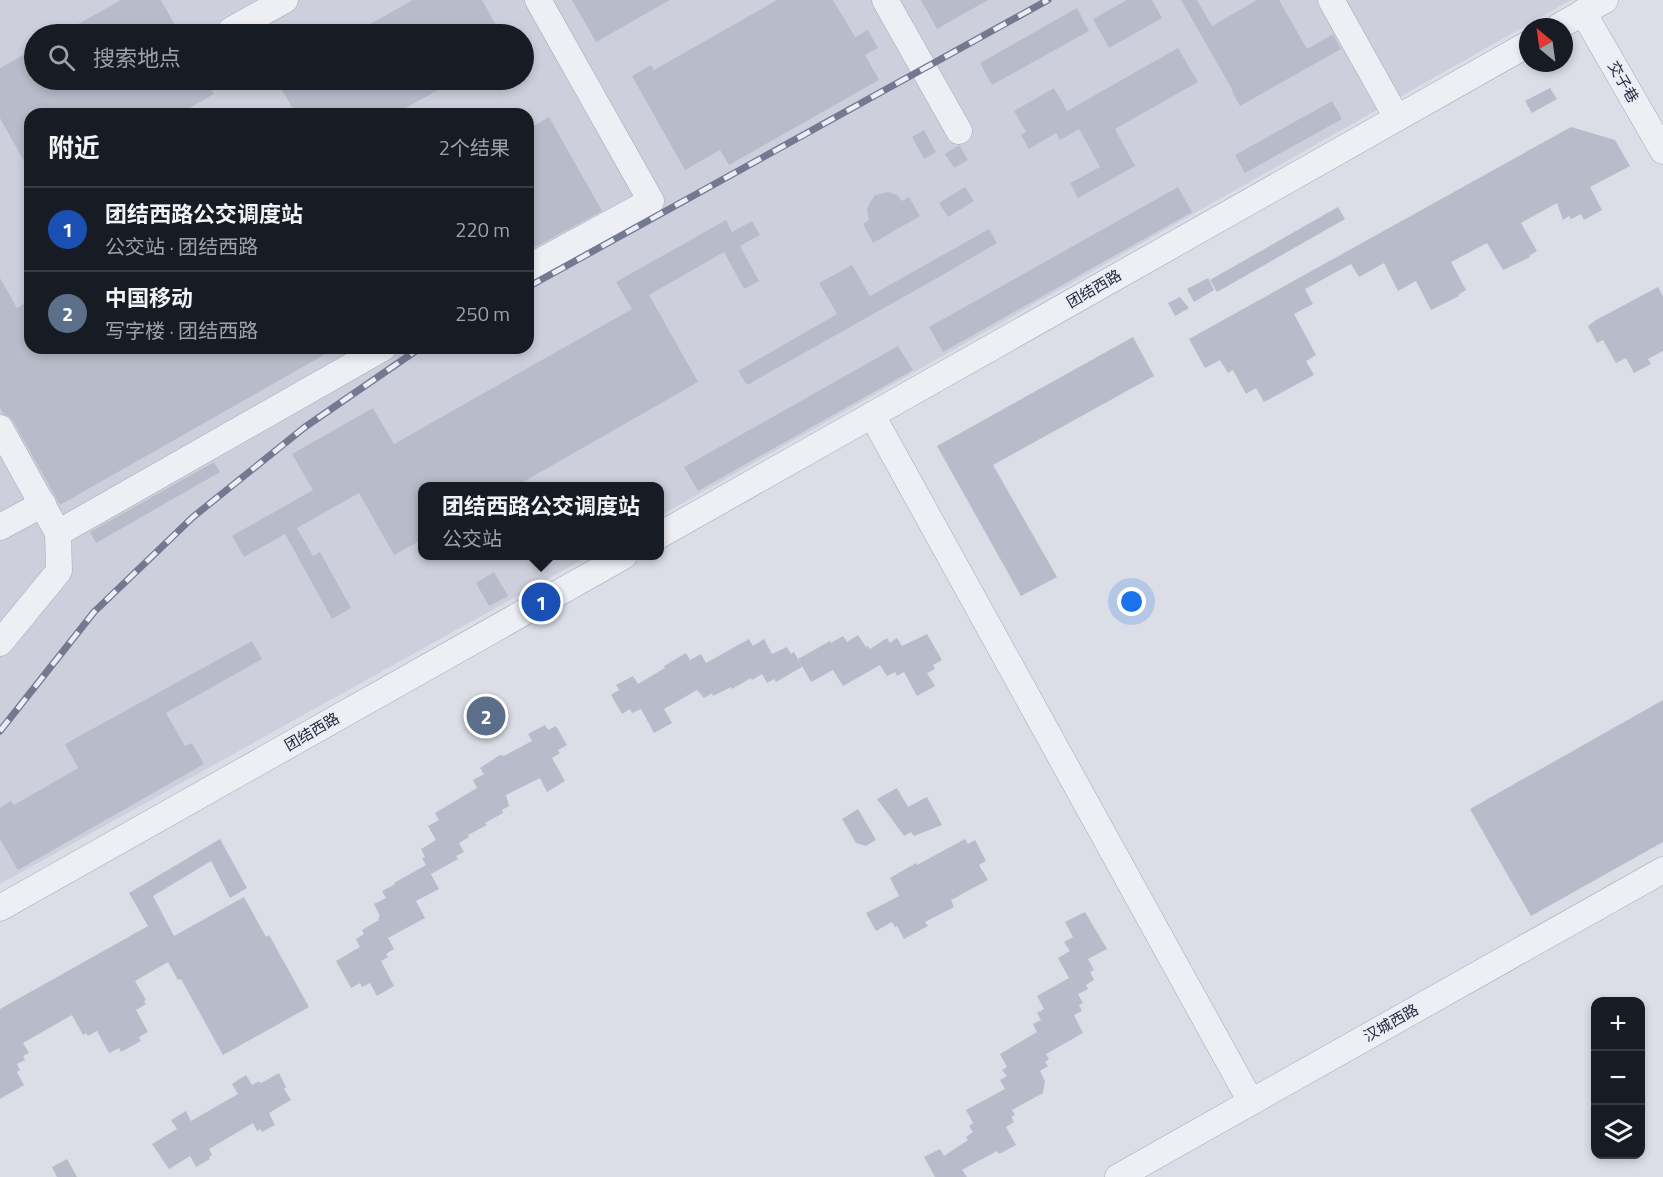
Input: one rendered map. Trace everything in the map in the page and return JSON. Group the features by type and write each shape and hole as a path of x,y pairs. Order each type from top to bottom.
{"street":[{"path":"242,24 285,0"},
{"path":"534,265 651,201 538,0"},
{"path":"885,0 959,131"},
{"path":"1331,0 1397,118"},
{"path":"1573,18 1594,6"},
{"name":"交子巷","path":"1594,6 1663,151"},
{"name":"团结西路","path":"664,533 1519,49"},
{"path":"58,533 372,354"},
{"path":"872,415 1251,1102"},
{"path":"0,428 58,533 59,571 0,643"},
{"path":"0,527 43,504"},
{"name":"团结西路","path":"0,908 615,560"},
{"name":"汉城西路","path":"1118,1177 1663,870"}],"shaded area":[{"path":"0,0 1571,0 1539,18 1519,18 1519,29 664,514 664,482 418,482 418,560 582,560 0,884"}],"building":[{"path":"121,0 161,0 174,24 78,24"},
{"path":"413,0 482,0 495,24 370,24"},
{"path":"572,0 670,0 596,42"},
{"path":"777,0 833,0 855,37 868,30 878,48 865,55 879,80 729,165 720,150 685,170 632,76 651,65 654,70"},
{"path":"921,0 988,0 937,29"},
{"path":"1127,0 1152,0 1162,18 1109,48 1093,19"},
{"path":"1181,0 1197,0 1212,26 1257,0 1279,0 1307,49 1333,34 1341,49 1240,106"},
{"path":"1077,8 1089,31 992,85 980,63"},
{"path":"1178,48 1198,82 1115,129 1135,166 1078,198 1070,183 1100,167 1079,129 1060,140 1056,133 1029,149 1021,135 1026,132 1014,111 1054,88 1067,111"},
{"path":"24,55 24,90 212,90 214,94 190,108 24,108 24,161 0,118 0,68"},
{"path":"1550,88 1557,99 1532,113 1525,101"},
{"path":"282,90 438,90 406,108 292,108"},
{"path":"1332,101 1342,119 1245,173 1235,155"},
{"path":"549,117 602,211 534,248 534,126"},
{"path":"1571,127 1615,140 1630,166 1590,187 1602,210 1584,220 1581,214 1571,219 1569,216 1563,220 1557,203 1521,223 1537,251 1530,257 1503,270 1487,243 1451,262 1466,290 1431,310 1416,281 1398,291 1384,263 1359,277 1351,264 1305,289 1313,304 1294,314 1316,355 1306,361 1314,375 1264,402 1256,388 1246,394 1233,370 1228,373 1220,360 1205,368 1189,339"},
{"path":"924,130 936,152 924,159 912,137"},
{"path":"958,146 968,160 954,168 945,154"},
{"path":"965,187 974,201 948,217 939,203"},
{"path":"1178,187 1192,212 943,352 929,327"},
{"path":"888,192 897,195 902,201 909,197 920,216 873,243 863,224 869,220 867,209 875,195"},
{"path":"1338,207 1345,219 1217,292 1210,280"},
{"path":"726,220 732,232 752,221 760,235 740,246 759,281 744,289 724,252 649,295 698,382 523,482 418,482 418,542 394,555 359,493 297,528 313,556 320,552 351,608 332,619 285,534 244,557 232,536 313,490 292,454 373,408 394,444 632,309 616,282"},
{"path":"989,229 997,243 939,277 747,385 738,371 837,314 819,283 852,265 870,296"},
{"path":"0,278 17,308 24,304 24,354 325,354 60,505 13,421 3,414 0,408"},
{"path":"1208,278 1214,290 1194,302 1187,289"},
{"path":"1658,287 1663,296 1663,351 1648,359 1651,364 1634,373 1626,358 1616,363 1603,340 1597,343 1588,326"},
{"path":"1180,297 1189,308 1175,316 1168,303"},
{"path":"1133,337 1154,376 993,465 1057,577 1021,596 937,446"},
{"path":"898,346 913,370 698,491 684,467"},
{"path":"214,462 220,472 96,543 90,532"},
{"path":"494,572 508,596 489,606 476,583"},
{"path":"927,634 942,660 933,665 935,669 927,673 935,686 917,696 904,672 897,676 895,672 887,676 880,665 843,686 833,670 811,682 798,659 843,636 847,642 858,635 870,649 887,638 890,643 897,638 902,646"},
{"path":"749,639 753,646 764,639 772,654 787,647 791,654 794,652 802,667 776,682 774,679 767,683 762,674 732,689 731,687 713,696 712,693 704,698 697,690 664,709 672,723 654,733 641,709 632,713 630,709 622,714 611,695 619,690 616,685 633,676 638,684 686,653 690,660 701,654 706,663"},
{"path":"252,641 262,659 166,713 185,746 192,743 204,764 18,870 0,839 0,808 11,801 14,805 78,768 65,744"},
{"path":"1663,700 1663,842 1531,916 1470,809"},
{"path":"545,725 548,730 556,726 567,745 558,750 560,753 552,758 565,781 547,792 540,778 506,795 509,806 502,810 503,813 485,823 487,825 468,835 469,837 459,843 464,852 456,856 458,859 431,874 422,858 425,857 421,849 436,840 428,826 439,820 435,813 477,788 473,780 484,774 480,768 500,755 504,756 532,741 528,734"},
{"path":"897,788 908,807 927,797 942,825 914,836 911,832 904,836 877,799"},
{"path":"858,809 876,840 866,846 856,843 842,819"},
{"path":"220,839 247,888 230,898 211,861 153,896 174,936 244,897 266,937 269,935 309,1007 223,1055 181,979 178,980 168,962 135,981 146,1000 144,1001 146,1004 136,1010 148,1032 139,1037 141,1041 121,1052 119,1048 109,1053 97,1031 88,1036 86,1033 83,1035 72,1015 23,1043 29,1053 23,1056 25,1060 17,1064 20,1070 17,1072 24,1085 0,1099 0,1009 148,926 129,893"},
{"path":"965,839 968,844 975,840 986,861 979,865 988,880 951,900 954,907 925,922 928,926 904,939 892,922 876,931 866,913 899,896 890,878"},
{"path":"426,865 439,889 416,901 425,918 388,938 394,949 386,954 388,957 381,961 394,986 377,996 370,983 362,987 360,983 351,988 336,961 360,947 356,939 364,934 362,930 379,920 380,916 374,904 386,898 382,891"},
{"path":"1085,912 1107,949 1088,959 1094,970 1090,972 1094,980 1086,985 1088,989 1078,994 1083,1003 1079,1005 1082,1011 1074,1015 1083,1033 1046,1054 1049,1059 1045,1062 1048,1066 1040,1071 1045,1081 1043,1093 1012,1110 1015,1115 1011,1117 1014,1122 1006,1127 1016,1145 999,1154 997,1151 962,1170 967,1177 935,1177 924,1157 940,1149 944,1156 968,1140 966,1137 973,1132 969,1126 973,1123 966,1110 1005,1089 1000,1080 1007,1076 1002,1070 1007,1067 1000,1054 1037,1032 1033,1024 1041,1020 1037,1013 1044,1009 1037,996 1069,978 1058,958 1070,951 1064,942 1073,937 1065,922"},
{"path":"279,1073 286,1087 284,1089 291,1100 269,1113 275,1125 262,1132 260,1129 257,1131 253,1123 209,1149 212,1155 210,1159 196,1167 190,1156 169,1169 152,1144 177,1129 171,1120 186,1111 191,1121 238,1094 232,1084 246,1075 252,1085"},
{"path":"67,1159 77,1177 57,1177 52,1167"}],"railway":[{"path":"534,284 1048,0"},
{"path":"0,731 94,612 193,517 305,427 411,354"}],"place":[{"name":"团结西路公交调度站","path":"541,602"},
{"name":"中国移动","path":"486,716"}]}
